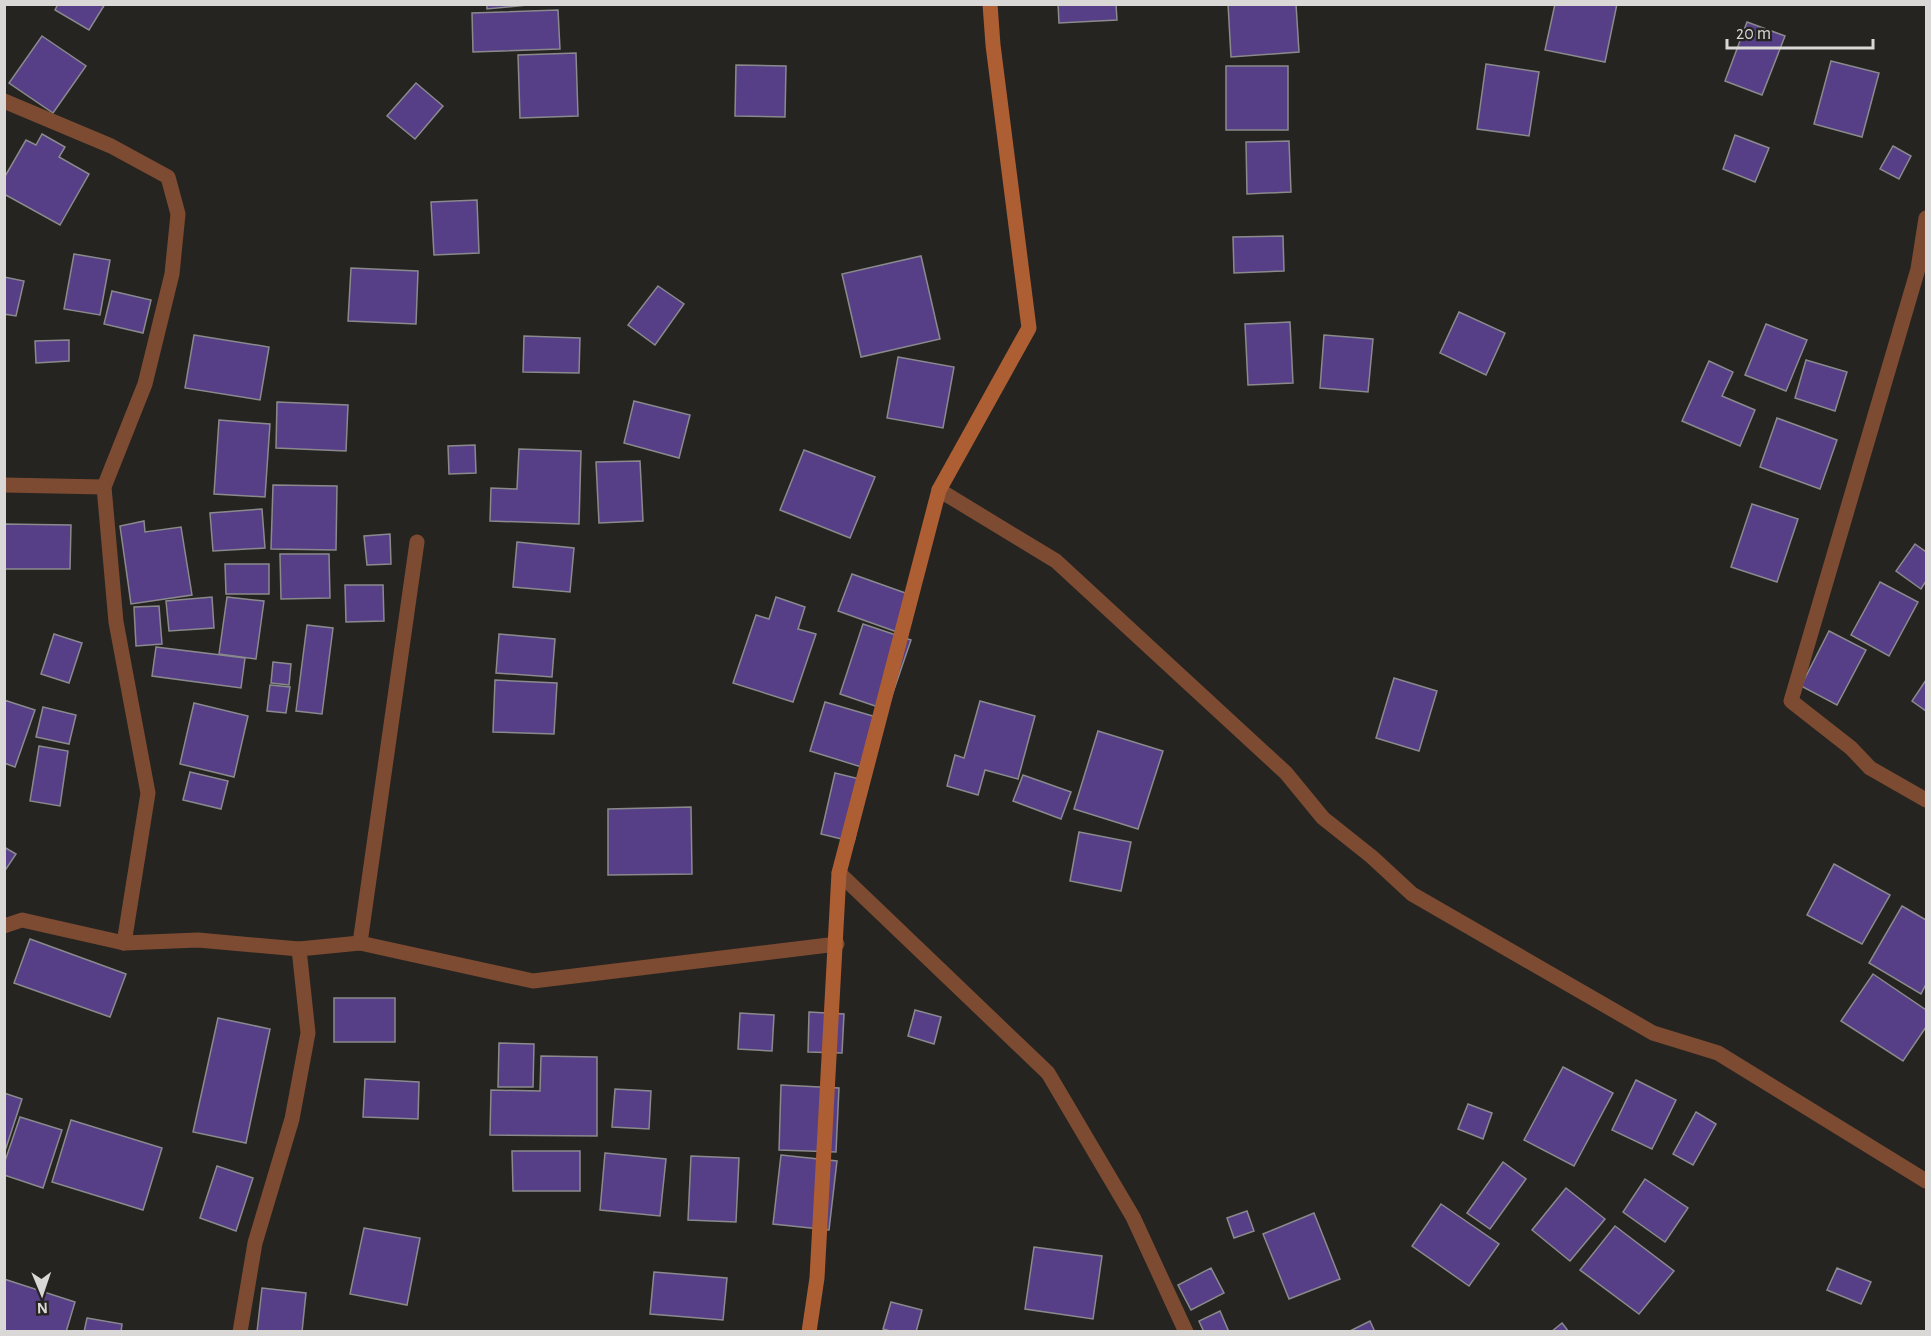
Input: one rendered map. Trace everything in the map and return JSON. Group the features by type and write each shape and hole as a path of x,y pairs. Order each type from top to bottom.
{"street":[{"path":"809,1332 817,1278 837,944 839,873 939,490 1029,328 993,45 990,4"},
{"path":"4,101 111,146 168,177 178,214 171,274 145,384 104,487 116,622 148,793 124,944"},
{"path":"1926,218 1915,280 1791,701 1851,748 1870,768 1926,800"},
{"path":"4,484 104,487"},
{"path":"939,490 1056,561 1286,773 1323,818 1372,857 1412,894 1653,1033 1718,1053 1926,1181"},
{"path":"360,943 417,542"},
{"path":"839,873 1048,1073 1133,1216 1186,1332"},
{"path":"4,926 22,920 124,944 198,940 299,950 360,943 533,981 837,944"},
{"path":"240,1332 255,1243 292,1119 308,1033 299,950"}],"building":[{"path":"58,4 105,4 89,30 55,10"},
{"path":"487,4 537,4 487,9"},
{"path":"1058,4 1116,4 1117,20 1059,23"},
{"path":"1228,4 1296,4 1299,52 1231,57"},
{"path":"1555,4 1617,4 1605,62 1545,50"},
{"path":"558,10 560,49 473,52 472,13"},
{"path":"1747,22 1785,36 1762,95 1725,81"},
{"path":"42,36 86,66 53,113 9,83"},
{"path":"576,53 578,116 520,118 518,55"},
{"path":"1831,61 1879,73 1862,137 1814,124"},
{"path":"1486,64 1539,72 1529,136 1477,129"},
{"path":"736,65 786,66 785,117 735,116"},
{"path":"1226,66 1288,66 1288,130 1226,130"},
{"path":"416,83 443,106 415,139 387,116"},
{"path":"42,134 65,147 59,157 89,174 60,225 4,194 4,178 26,140 36,145"},
{"path":"1735,135 1769,148 1755,182 1723,169"},
{"path":"1289,141 1291,192 1247,194 1246,142"},
{"path":"1893,146 1911,156 1899,179 1880,169"},
{"path":"477,200 479,253 434,255 431,202"},
{"path":"1283,236 1284,271 1234,273 1233,237"},
{"path":"74,254 110,260 100,315 64,309"},
{"path":"921,256 940,339 861,357 842,274"},
{"path":"351,268 418,271 416,324 348,321"},
{"path":"4,277 24,281 16,316 4,314"},
{"path":"658,286 684,304 655,345 628,325"},
{"path":"112,291 151,300 143,333 104,324"},
{"path":"1459,312 1505,333 1486,375 1440,353"},
{"path":"1290,322 1293,383 1248,385 1245,324"},
{"path":"1766,324 1807,340 1786,391 1745,375"},
{"path":"194,335 269,347 260,400 185,388"},
{"path":"1324,335 1373,339 1368,392 1320,388"},
{"path":"524,336 580,338 579,373 523,372"},
{"path":"69,340 69,361 36,363 35,341"},
{"path":"898,357 954,367 943,428 887,418"},
{"path":"1806,360 1847,372 1835,411 1795,398"},
{"path":"1709,361 1733,372 1722,396 1755,410 1740,446 1682,421"},
{"path":"634,401 690,415 679,458 624,443"},
{"path":"277,402 348,405 346,451 276,448"},
{"path":"1777,418 1837,440 1820,489 1760,467"},
{"path":"219,420 270,424 265,497 214,494"},
{"path":"475,445 476,473 449,474 448,446"},
{"path":"519,449 581,451 579,524 490,521 491,488 517,489"},
{"path":"804,450 875,477 850,538 780,510"},
{"path":"640,461 643,521 599,523 596,462"},
{"path":"273,485 337,486 336,550 271,549"},
{"path":"1752,504 1798,519 1777,582 1731,567"},
{"path":"262,509 265,548 213,551 210,513"},
{"path":"144,521 145,532 181,527 192,595 131,604 120,526"},
{"path":"4,524 71,525 70,569 4,569"},
{"path":"390,534 391,564 367,565 364,536"},
{"path":"517,542 574,548 570,592 513,587"},
{"path":"1915,544 1926,552 1926,581 1921,589 1896,571"},
{"path":"280,554 329,554 330,598 281,599"},
{"path":"225,564 269,564 269,594 226,594"},
{"path":"852,574 911,595 897,632 838,611"},
{"path":"1880,582 1918,602 1889,656 1851,635"},
{"path":"345,585 383,585 384,621 346,622"},
{"path":"212,597 214,628 169,631 166,601"},
{"path":"227,597 264,601 256,659 219,654"},
{"path":"776,597 805,607 798,629 816,634 793,702 733,683 756,615 769,619"},
{"path":"159,606 162,644 136,646 134,607"},
{"path":"863,624 911,640 887,710 840,694"},
{"path":"307,625 333,628 322,714 296,711"},
{"path":"1829,631 1866,650 1837,705 1801,686"},
{"path":"54,634 82,643 69,683 41,674"},
{"path":"499,634 555,639 552,677 496,673"},
{"path":"156,647 245,658 241,688 152,676"},
{"path":"273,662 291,664 289,685 271,683"},
{"path":"1394,678 1437,691 1419,751 1376,738"},
{"path":"495,680 557,683 554,734 493,732"},
{"path":"1926,680 1926,711 1912,701"},
{"path":"270,685 290,687 286,713 267,711"},
{"path":"4,700 35,710 15,767 4,763"},
{"path":"980,701 1035,716 1018,779 985,770 978,795 947,786 955,755 964,758"},
{"path":"825,702 883,719 868,769 810,751"},
{"path":"194,703 248,716 234,777 180,764"},
{"path":"43,707 76,715 69,744 36,737"},
{"path":"1098,731 1163,751 1138,829 1074,809"},
{"path":"39,746 68,751 60,806 30,801"},
{"path":"190,772 228,781 221,809 183,800"},
{"path":"835,773 868,781 854,842 821,834"},
{"path":"1023,775 1071,792 1061,819 1013,801"},
{"path":"691,807 692,874 608,875 608,809"},
{"path":"1079,832 1131,842 1121,891 1070,881"},
{"path":"4,847 16,854 4,872"},
{"path":"1834,864 1890,895 1862,944 1807,915"},
{"path":"1902,906 1926,920 1926,984 1921,994 1869,963"},
{"path":"30,939 126,974 110,1017 14,983"},
{"path":"1873,974 1926,1010 1926,1027 1903,1061 1841,1021"},
{"path":"334,998 395,998 395,1042 334,1042"},
{"path":"915,1010 941,1017 934,1044 908,1036"},
{"path":"809,1012 844,1014 842,1053 808,1052"},
{"path":"740,1013 774,1015 772,1051 738,1049"},
{"path":"218,1018 270,1029 246,1143 193,1132"},
{"path":"499,1043 534,1044 533,1087 498,1087"},
{"path":"541,1056 597,1057 597,1136 490,1135 491,1090 540,1091"},
{"path":"1563,1067 1613,1093 1574,1166 1524,1140"},
{"path":"365,1079 419,1082 418,1119 363,1117"},
{"path":"1636,1080 1676,1100 1652,1149 1612,1130"},
{"path":"781,1085 839,1088 836,1152 779,1150"},
{"path":"615,1089 651,1091 649,1129 612,1127"},
{"path":"4,1093 22,1099 5,1151 4,1151"},
{"path":"1468,1104 1492,1113 1483,1139 1458,1129"},
{"path":"1696,1112 1716,1124 1693,1165 1673,1154"},
{"path":"20,1117 62,1130 43,1188 4,1175 4,1164"},
{"path":"71,1120 162,1148 143,1210 52,1182"},
{"path":"512,1151 580,1151 580,1191 513,1191"},
{"path":"605,1153 666,1159 660,1216 600,1210"},
{"path":"781,1155 837,1161 829,1230 773,1224"},
{"path":"691,1156 739,1158 736,1222 688,1220"},
{"path":"1503,1162 1526,1179 1490,1229 1467,1213"},
{"path":"217,1166 253,1178 236,1231 200,1218"},
{"path":"1645,1179 1688,1208 1665,1242 1623,1212"},
{"path":"1566,1188 1605,1219 1570,1261 1532,1230"},
{"path":"1441,1204 1499,1244 1469,1286 1412,1246"},
{"path":"1247,1211 1254,1231 1234,1238 1227,1218"},
{"path":"1314,1213 1340,1279 1289,1299 1263,1234"},
{"path":"1615,1226 1674,1271 1639,1314 1580,1270"},
{"path":"364,1228 420,1238 407,1305 350,1294"},
{"path":"1034,1247 1102,1256 1093,1319 1025,1309"},
{"path":"1211,1268 1224,1293 1191,1310 1178,1285"},
{"path":"1837,1268 1871,1282 1861,1304 1827,1290"},
{"path":"654,1272 727,1278 723,1320 650,1314"},
{"path":"4,1279 75,1302 66,1332 4,1332"},
{"path":"262,1288 306,1293 302,1332 257,1332"},
{"path":"891,1302 922,1310 916,1332 894,1332 883,1329"},
{"path":"1220,1311 1229,1332 1204,1332 1199,1321"},
{"path":"87,1318 122,1324 121,1332 84,1332"},
{"path":"1370,1321 1375,1332 1348,1332"},
{"path":"1562,1323 1569,1332 1551,1332"}]}
